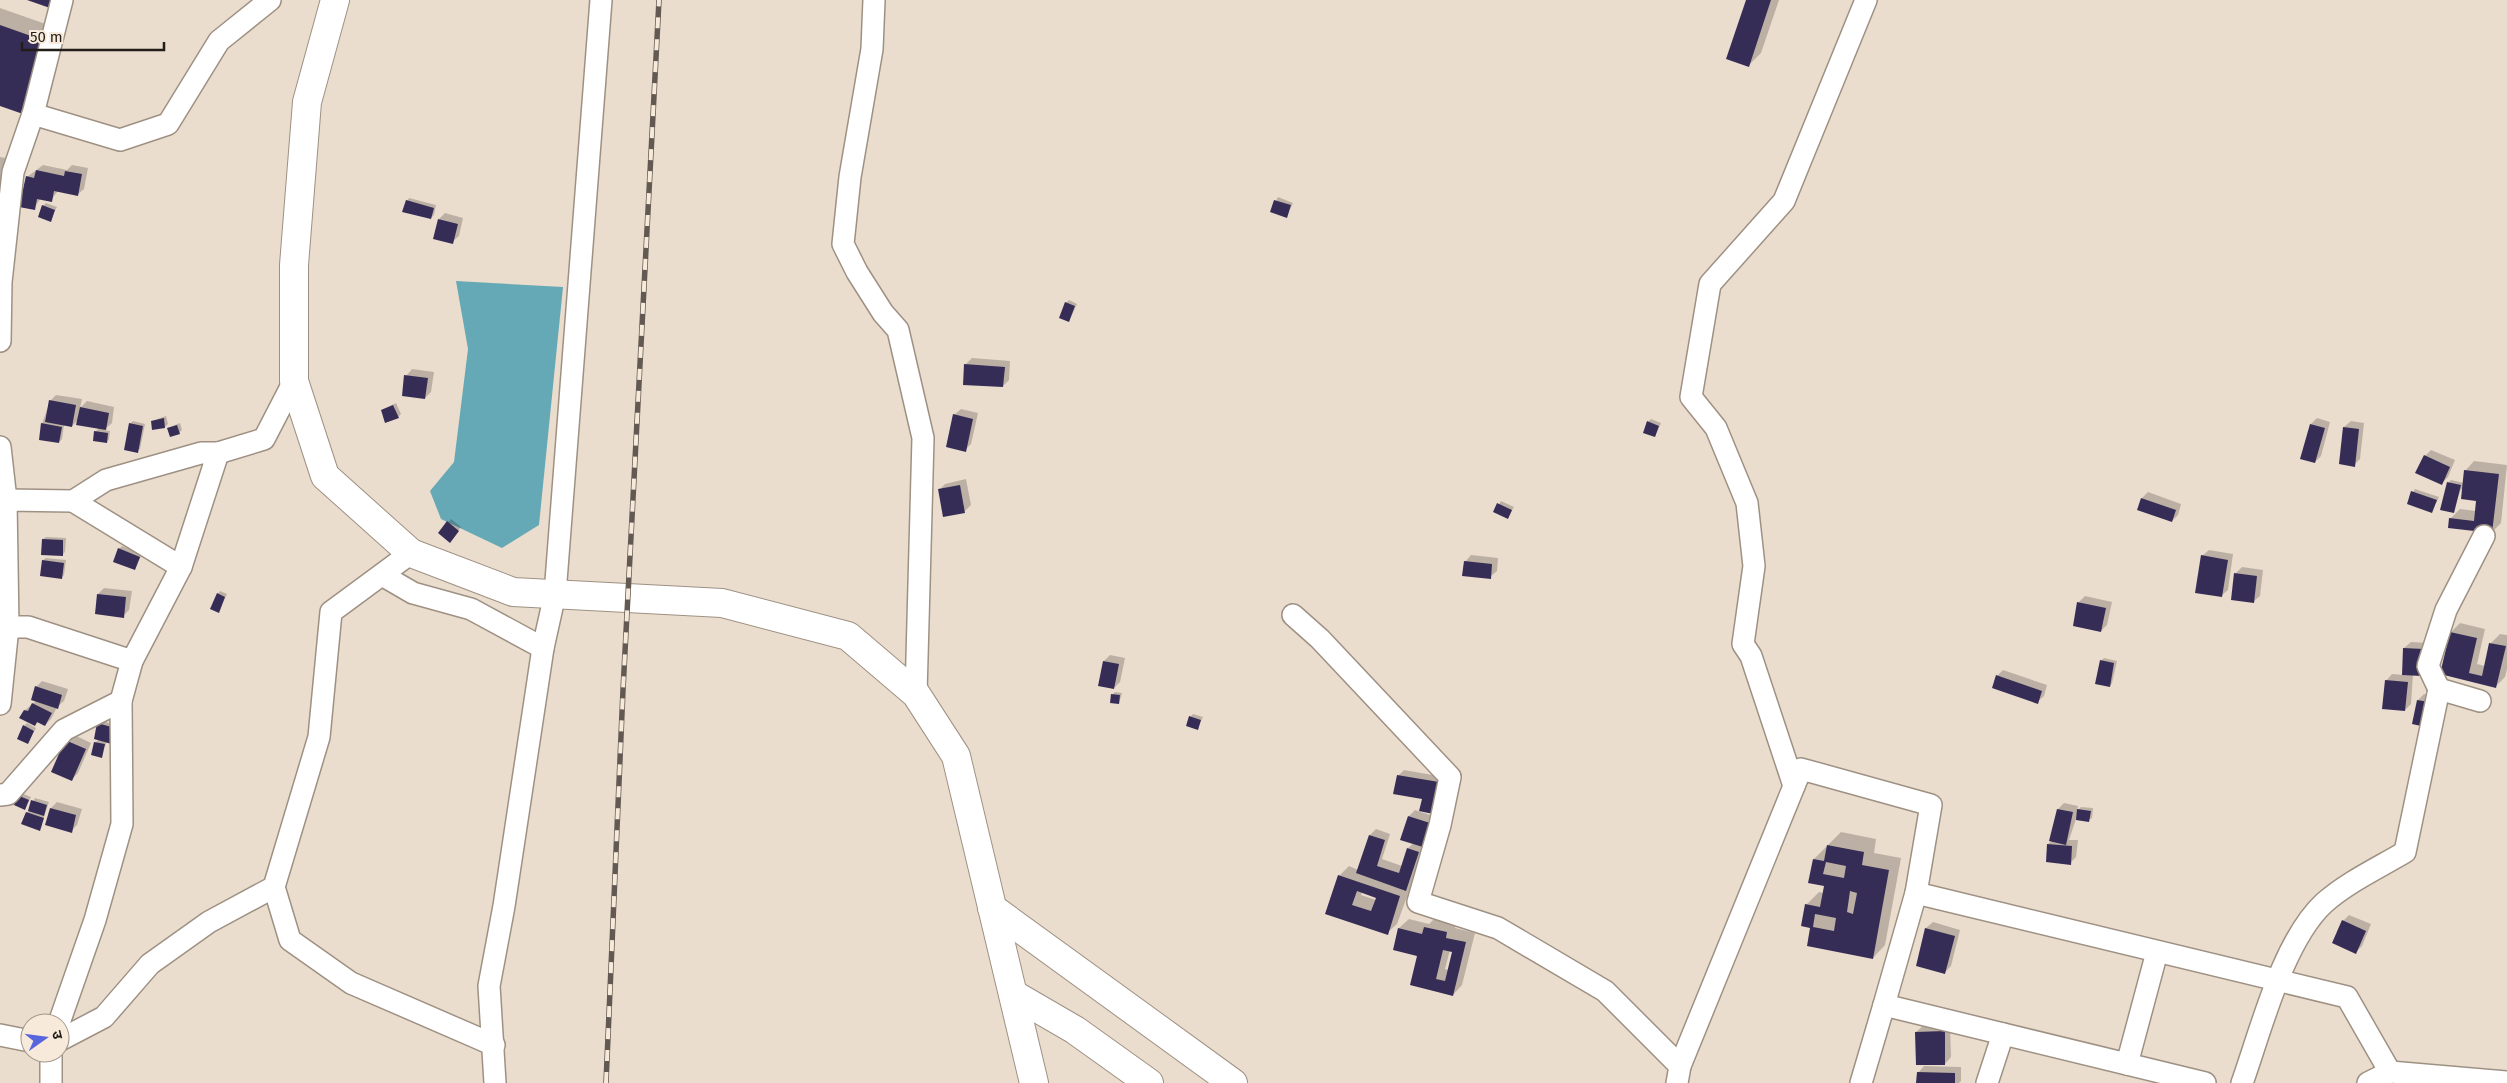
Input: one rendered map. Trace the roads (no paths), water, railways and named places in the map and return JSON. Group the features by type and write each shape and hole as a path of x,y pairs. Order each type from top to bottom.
{"main road":[{"path":"335,0 307,102 294,265 294,381 325,476 411,553 513,592 722,603 848,636 916,694 956,756 1034,1083"},
{"path":"992,908 1233,1083"},
{"path":"1013,994 1075,1030 1149,1083"}],"street":[{"path":"0,341 2,282 13,172 33,114 62,0"},
{"path":"33,114 120,140 168,124 219,41 270,0"},
{"path":"495,1083 489,986 504,906 543,648 556,594 601,0"},
{"path":"874,0 872,49 850,177 843,244 856,272 883,313 898,330 923,438 916,694"},
{"path":"1794,786 1751,656 1744,644 1754,566 1747,503 1716,428 1690,398 1710,284 1784,201 1866,0"},
{"path":"3,505 73,501 106,480 200,453 218,454 264,439 294,381"},
{"path":"0,447 8,627 0,704"},
{"path":"62,1013 95,920 122,824 121,701 132,661 181,567 218,454"},
{"path":"73,501 181,567"},
{"path":"2242,1083 2278,980 2305,923 2324,903 2358,878 2405,852 2439,689 2428,666 2446,610 2484,536"},
{"path":"411,553 331,612 319,737 274,887 290,940 351,982 494,1045"},
{"path":"382,575 413,593 471,609 543,648"},
{"path":"1293,615 1320,639 1450,777 1440,825 1418,902 1498,928 1604,991 1678,1075 1801,769 1931,805 1916,893 1861,1083"},
{"path":"8,627 28,627 132,661"},
{"path":"2439,689 2480,701"},
{"path":"0,796 8,794 64,730 121,701"},
{"path":"70,1035 104,1017 150,964 209,922 274,887"},
{"path":"1916,893 2347,996 2390,1072"},
{"path":"2127,1064 2157,952"},
{"path":"1884,1005 2127,1064 2179,1080 2205,1083"},
{"path":"1987,1083 2003,1034"},
{"path":"0,1035 20,1039"},
{"path":"51,1063 51,1083"},
{"path":"2368,1083 2390,1072 2507,1082"}],"water":[{"path":"456,281 563,287 539,525 502,548 441,519 430,491 454,462 468,349"}],"railway":[{"path":"606,1083 623,690 659,0"}]}
